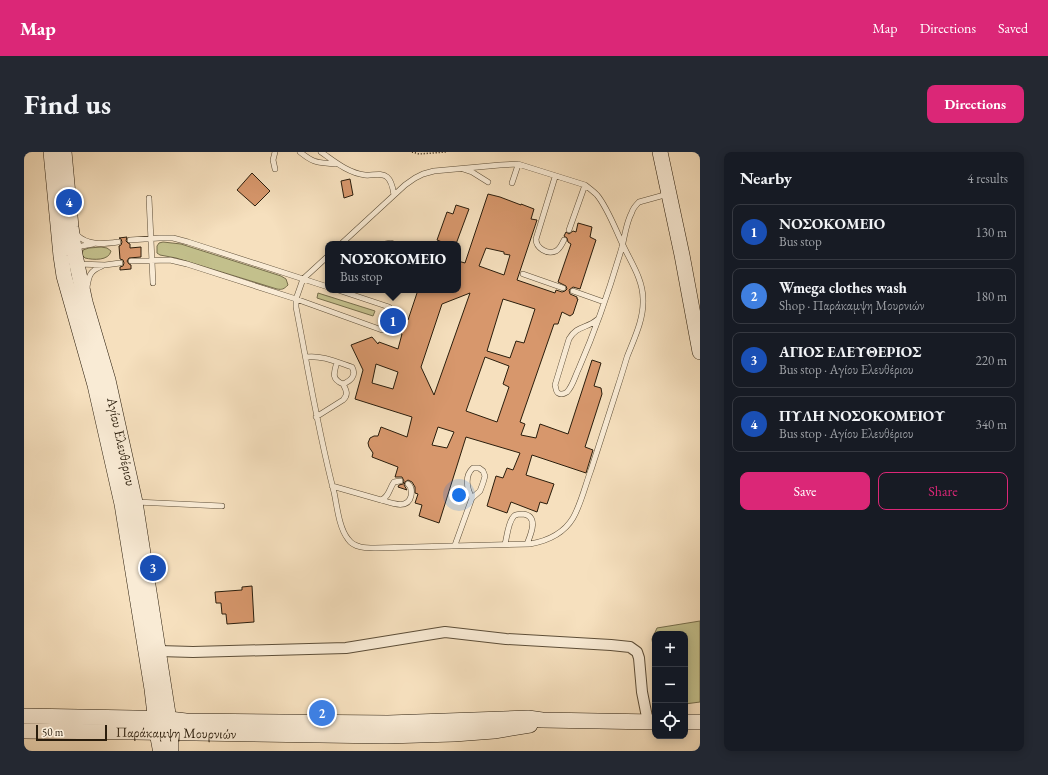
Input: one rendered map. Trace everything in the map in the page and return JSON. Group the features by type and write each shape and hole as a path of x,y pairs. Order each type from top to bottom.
{"main road":[{"name":"Αγίου Ελευθέριου","path":"51,152 68,256 85,302 108,380 135,502 159,652 163,726"},
{"name":"Αγίου Ελευθέριου","path":"64,152 71,227 64,276 95,385 122,504 153,695 163,726"},
{"path":"660,152 682,255 700,352"},
{"path":"153,695 147,707 134,725 148,739 164,750"},
{"name":"Παράκαμψη Μουρνιών","path":"24,716 163,726 186,721 388,723 528,718 542,720 651,722"},
{"path":"688,722 700,722"},
{"name":"Παράκαμψη Μουρνιών","path":"24,732 134,725"},
{"path":"163,726 164,750"}],"street":[{"path":"159,652 346,648 445,632 506,639 630,647 636,652 639,658 642,692 651,722"}],"lane":[{"path":"275,152 273,160 275,169"},
{"path":"300,152 313,161 319,163 337,164"},
{"path":"321,152 337,164 357,174 384,175 388,177 394,195"},
{"path":"325,259 303,279 296,299 296,307 316,417 332,486 345,534 351,543 364,548 527,544 536,543 555,536 568,525 573,518 583,493 637,331 642,309 642,291 638,278 601,200 593,190 585,185 518,164 434,171 415,178 394,195 346,241"},
{"path":"512,183 518,164"},
{"path":"456,168 472,172 488,182"},
{"path":"556,177 536,239 536,244 542,250 553,252 557,251 564,240"},
{"path":"569,230 585,185"},
{"path":"598,319 592,324 578,329 572,333 569,338 556,385 556,390 558,393 565,394 567,392 584,357 598,319 604,302 632,210 639,202 669,194"},
{"path":"149,198 153,283"},
{"path":"71,227 78,236 86,241 98,244"},
{"path":"130,240 173,238 325,286"},
{"path":"68,256 98,244 118,242"},
{"path":"68,256 104,265"},
{"path":"131,261 170,260 187,264 296,299 382,330 392,330"},
{"path":"85,302 89,274 95,268 120,263"},
{"path":"523,274 563,288"},
{"path":"573,291 604,302"},
{"path":"347,293 389,307 396,316"},
{"path":"306,357 320,357 352,367 354,371 353,378 349,382 343,384"},
{"path":"316,417 346,397 347,392 343,384 338,382 335,378 334,373 336,362"},
{"path":"455,545 472,498 480,490 485,476 483,471 479,468 473,468 469,471 468,488 472,498"},
{"path":"381,500 386,498 394,482 400,482"},
{"path":"332,486 381,500 403,504 407,503 412,493 411,487 408,484"},
{"path":"135,502 222,506"},
{"path":"505,544 511,521 514,516 523,514 532,519 533,524 527,544"}],"path":[{"path":"412,152 419,154 446,152"}],"shaded area":[{"path":"159,243 181,244 281,276 286,279 288,285 283,289 277,289 176,258 160,255 157,253 157,246"},
{"path":"101,247 107,248 111,251 107,257 92,259 85,258 82,255 83,250"},
{"path":"318,293 375,311 373,316 317,298"},
{"path":"700,621 700,702 688,704 688,631 656,631 657,628"}],"building":[{"path":"252,173 270,191 255,206 237,190"},
{"path":"350,179 353,195 344,198 341,181"},
{"path":"488,194 534,209 531,219 537,220 517,280 555,293 556,290 562,292 567,289 566,286 558,282 571,244 564,236 566,232 569,234 573,231 576,232 578,223 592,227 590,237 596,240 580,289 573,287 569,290 570,294 578,299 573,314 570,316 562,312 558,324 554,324 520,422 525,424 521,435 536,438 540,424 568,434 592,360 601,363 594,386 601,388 602,394 585,447 593,450 586,473 532,455 526,475 554,484 547,504 540,502 537,512 511,502 507,513 487,506 496,476 503,478 507,468 513,470 520,453 466,437 439,523 419,516 422,505 415,503 418,494 415,493 415,487 412,482 408,480 405,482 404,485 407,490 398,487 399,485 403,484 404,481 402,477 395,477 398,467 372,457 373,453 368,443 370,438 378,436 381,427 407,437 412,417 355,399 363,370 351,345 372,337 378,344 379,342 398,349 402,334 396,331 394,326 384,326 388,314 395,320 400,318 408,320 417,293 461,293 461,262 465,263","holes":["486,248 510,255 504,275 479,266","470,293 434,395 421,367 442,304","503,299 535,309 524,343 516,341 510,358 487,351","485,357 509,366 503,384 509,387 497,422 466,411","376,364 398,372 393,389 372,383","438,427 454,432 447,448 432,445"]},
{"path":"456,205 469,209 457,241 437,240 447,212 453,214"},
{"path":"127,237 126,241 130,244 130,248 141,247 141,257 129,258 127,261 131,265 131,269 120,270 120,267 123,266 124,263 123,260 120,259 119,246 122,242 119,238"},
{"path":"252,586 254,622 227,624 226,614 222,614 221,603 216,603 215,592 242,590 242,587"}],"place":[{"name":"ΠΥΛΗ ΝΟΣΟΚΟΜΕΙΟΥ","path":"69,202"},
{"name":"ΝΟΣΟΚΟΜΕΙΟ","path":"393,321"},
{"name":"ΑΓΙΟΣ ΕΛΕΥΘΕΡΙΟΣ","path":"153,568"},
{"name":"Wmega clothes wash","path":"322,713"}]}
